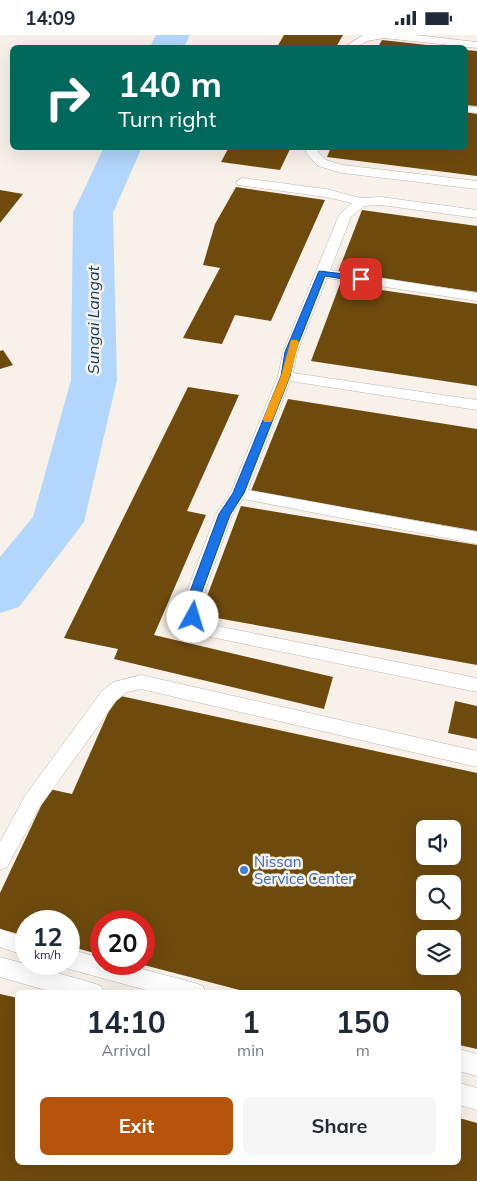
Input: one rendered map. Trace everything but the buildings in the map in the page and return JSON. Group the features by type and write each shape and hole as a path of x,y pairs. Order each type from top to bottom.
{"lane":[{"path":"353,45 364,37 384,35 477,45"},
{"path":"312,150 312,153 322,163 342,169 477,185"},
{"path":"242,182 326,193 361,202 381,201 477,214"},
{"path":"361,202 345,215 290,352 285,376 238,493 224,514 191,605 193,617 206,630 477,685"},
{"path":"322,273 477,297"},
{"path":"285,376 477,405"},
{"path":"238,493 477,537"},
{"path":"0,861 32,802 109,696 121,687 141,682 477,759"},
{"path":"0,938 15,943"},
{"path":"80,962 184,990"},
{"path":"0,967 82,990"},
{"path":"461,1061 477,1065"},
{"path":"461,1095 477,1099"}],"waterway":[{"name":"Sungai Langat","path":"168,45 173,35"},
{"name":"Sungai Langat","path":"0,594 58,522 94,380 93,213 122,150"}],"slow traffic":[{"path":"268,419 285,376 294,342"}],"place":[{"name":"Nissan Service Center","path":"244,870"}],"route":[{"path":"193,617 191,605 224,514 238,493 285,376 290,352 322,273 361,279"}]}
